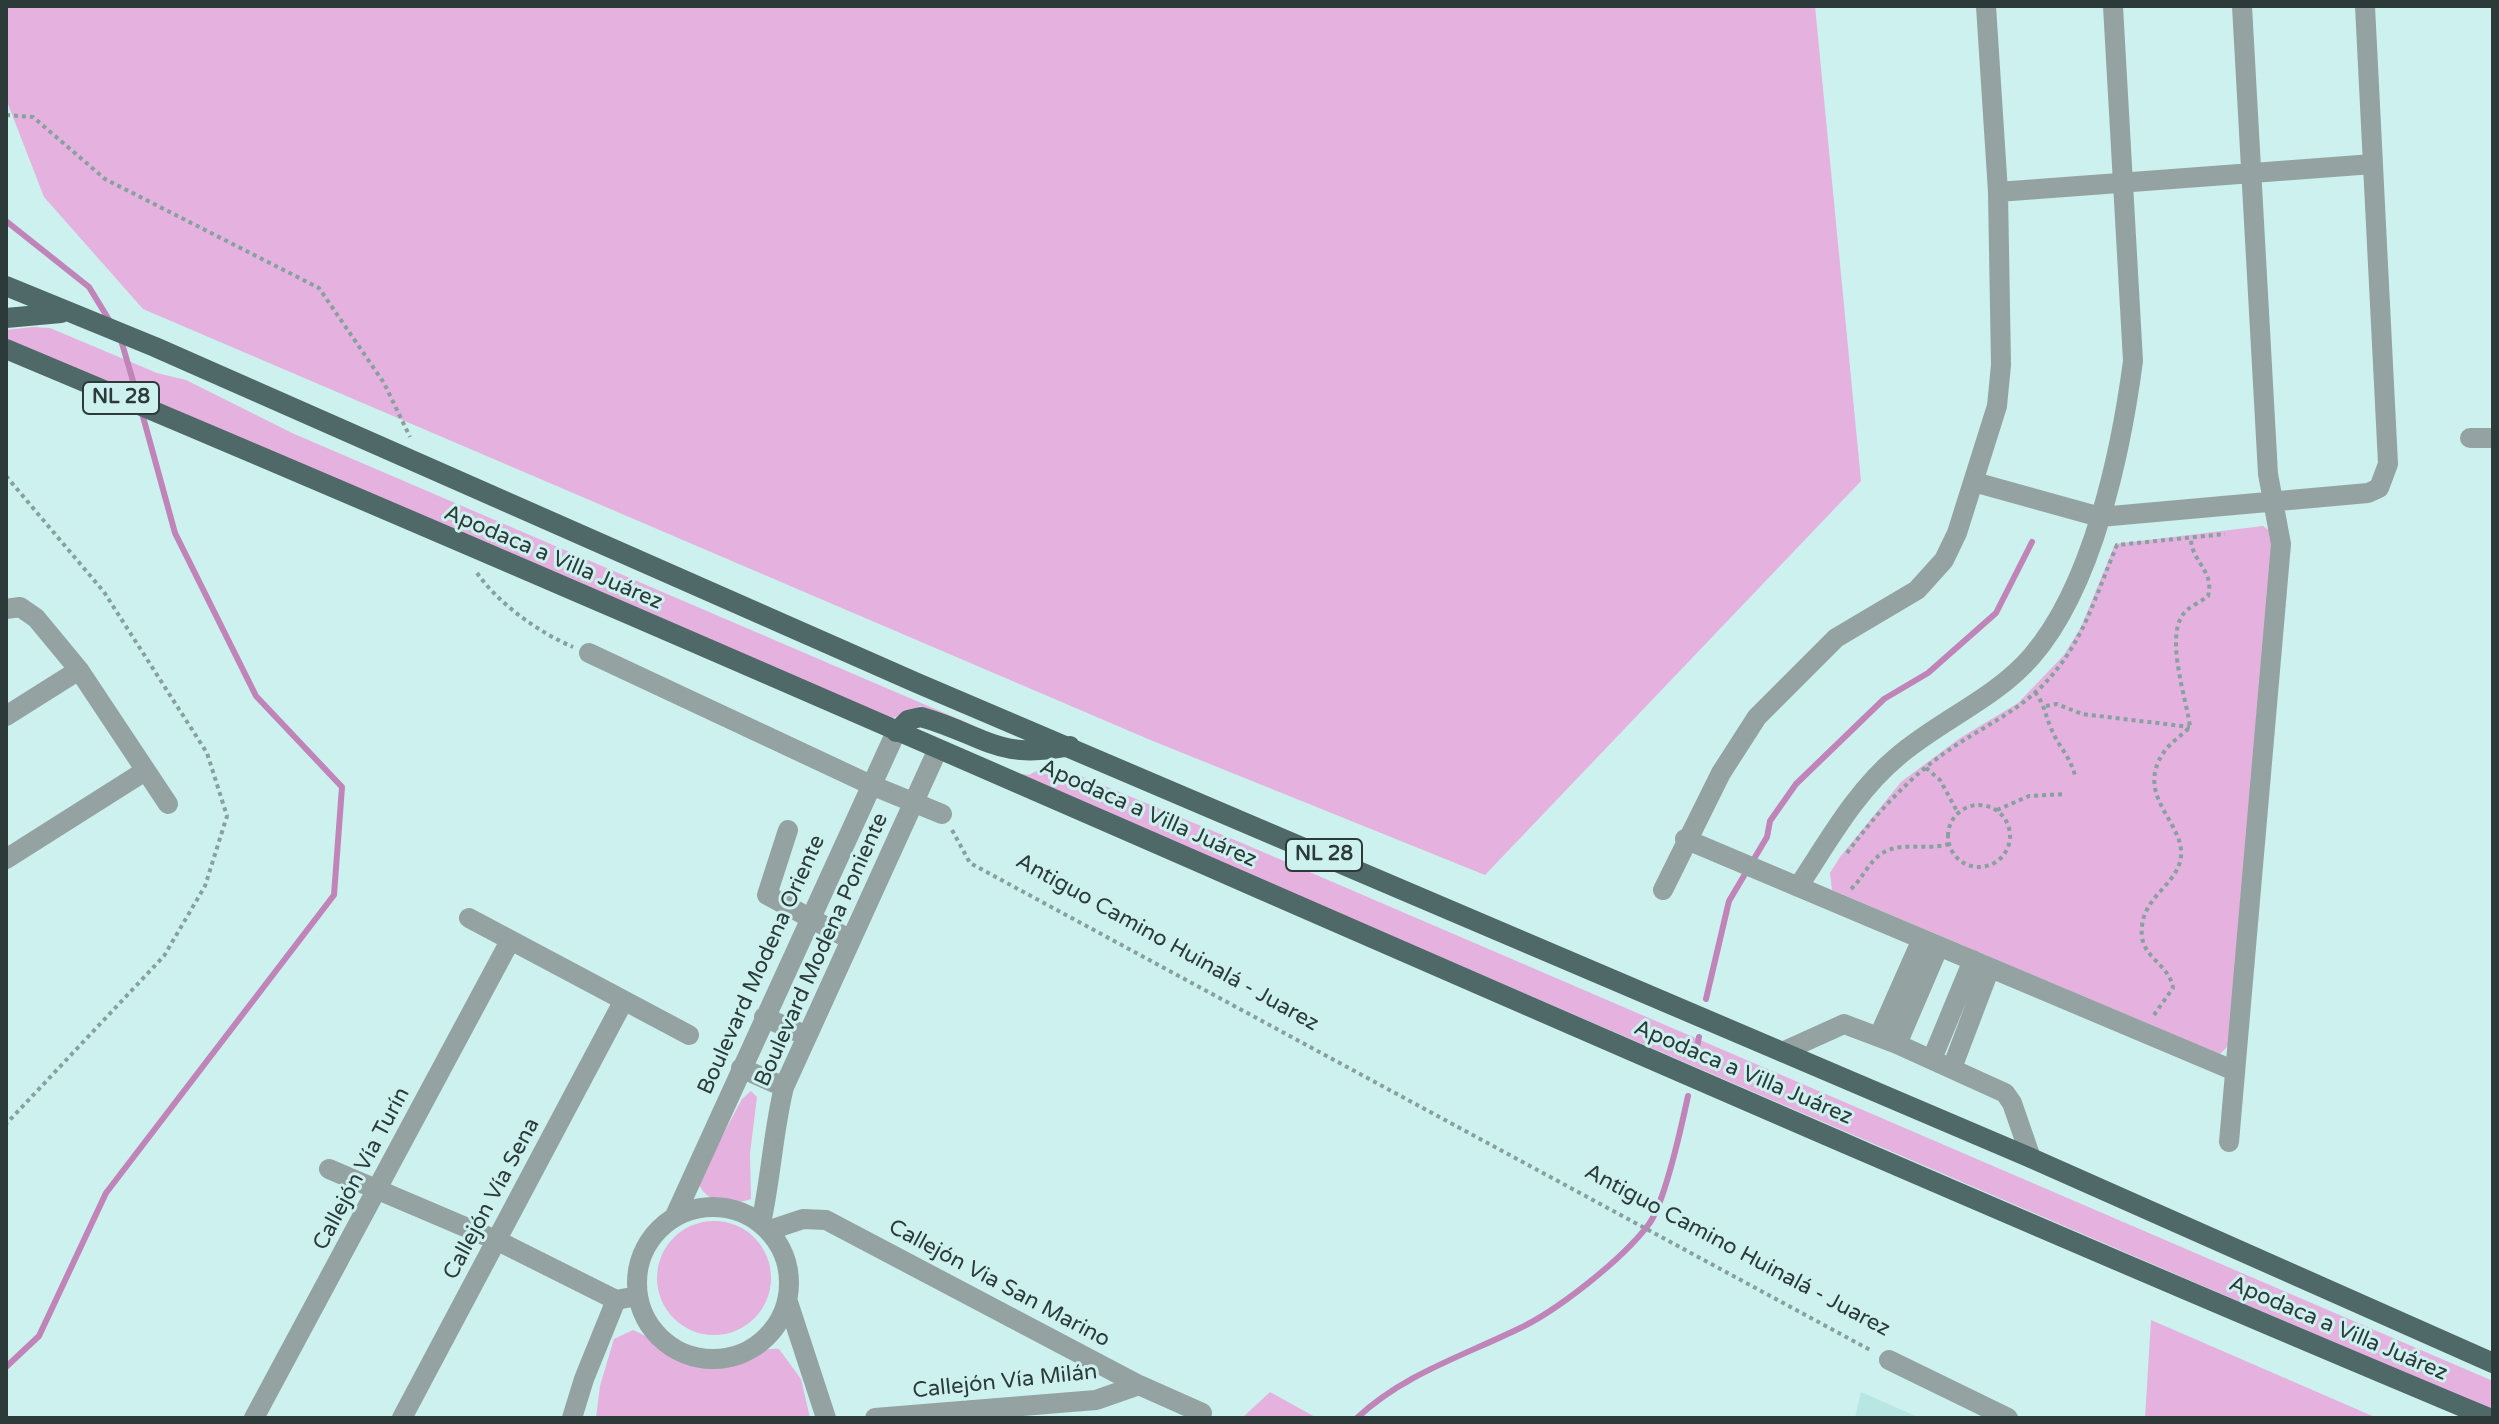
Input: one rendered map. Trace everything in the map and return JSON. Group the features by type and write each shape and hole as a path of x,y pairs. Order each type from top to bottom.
{"main road":[{"name":"NL 28","path":"6,286 69,313"},
{"name":"Apodaca a Villa Juárez","path":"69,313 155,347 917,683 2031,1158 2493,1363"},
{"path":"6,318 69,313"},
{"name":"Apodaca a Villa Juárez","path":"6,349 938,749 2139,1271 2489,1418"},
{"path":"896,732 908,720 921,717 1005,750 1025,752 1070,746"}],"street":[{"path":"1663,890 1685,839 1721,773 1757,717 1836,638 1917,590 1944,560 1974,482 1999,393 1998,192 1986,6"},
{"path":"1798,887 1876,776 1899,755 2009,680 2032,656 2052,630 2067,602 2100,517 2126,415 2133,361 2113,6"},
{"path":"2229,1142 2281,544 2273,503 2250,173 2242,6"},
{"path":"1974,482 2100,517 2273,503 2368,493 2379,488 2385,479 2388,464 2365,6"},
{"path":"1998,192 2373,164"},
{"path":"2470,438 2493,438"},
{"path":"6,609 20,607 36,618 79,670 168,804"},
{"path":"589,653 871,785 942,814"},
{"path":"6,716 79,670"},
{"name":"Boulevard Modena Oriente","path":"674,1218 896,732"},
{"name":"Boulevard Modena Poniente","path":"765,1226 773,1129 784,1087 938,749"},
{"path":"6,859 145,771"},
{"path":"788,830 766,891 776,903 851,940"},
{"path":"1685,839 2235,1071"},
{"path":"469,918 689,1035"},
{"name":"Callejón Vía Turín","path":"254,1418 510,941"},
{"path":"1888,1040 1930,943"},
{"path":"1932,1059 1982,964"},
{"path":"1952,1068 1982,964"},
{"name":"Callejón Vía Sena","path":"402,1418 623,1002"},
{"path":"764,1017 807,1036"},
{"path":"1782,1052 1844,1024 1888,1040 2005,1093 2012,1103 2031,1158"},
{"path":"741,1068 784,1087"},
{"path":"329,1169 498,1241 616,1300 637,1296"},
{"path":"788,1302 777,1326 758,1345 734,1357 708,1360 682,1353 660,1338 644,1317 637,1296 642,1255 655,1234 674,1218 697,1209 723,1207 765,1226 789,1270 788,1302 826,1418"},
{"name":"Callejón Via San Marino","path":"765,1226 803,1219 826,1220 1139,1385 1202,1413"},
{"path":"572,1418 616,1300"},
{"path":"1889,1360 1997,1416"},
{"name":"Callejón Vía Milán","path":"875,1418 1096,1400 1139,1385"}],"path":[{"path":"6,115 33,117 105,179 319,288 384,383 424,466"},
{"path":"1846,855 1892,799 1926,768 2035,692 2080,635 2117,545 2225,534"},
{"path":"2190,727 2180,676 2178,630 2186,610 2208,596 2210,579 2192,552 2191,537"},
{"path":"454,541 488,588 551,638 589,653"},
{"path":"2035,692 2046,706 2049,725 2073,765 2075,776"},
{"path":"2046,706 2057,704 2082,714 2190,727"},
{"path":"2151,1023 2155,1010 2167,1001 2173,988 2170,975 2145,947 2143,922 2152,897 2178,868 2182,852 2160,807 2154,777 2164,752 2190,727"},
{"path":"1926,768 1940,780 1958,813"},
{"path":"1997,810 2029,796 2066,794"},
{"path":"1980,804 1997,810 2007,821 2011,837 2007,851 1998,860 1980,867 1967,864 1954,854 1949,844 1950,823 1958,813 1980,804"},
{"name":"Antiguo Camino Huinalá - Juarez","path":"942,814 970,863 1889,1360"},
{"path":"1861,899 1847,893 1862,879 1874,860 1887,850 1903,846 1930,849 1949,844"}],"shaded area":[{"path":"6,6 1815,6 1861,481 1485,875 1148,739 143,309 44,197 6,99"},
{"path":"50,328 157,373 186,380 292,433 991,733 990,736 920,706 889,720 6,340 6,330"},
{"path":"2263,526 2274,534 2230,1044 2220,1054 1832,890 1830,873 1840,857 1901,782 1960,738 2018,703 2064,655 2081,627 2115,544"},
{"path":"1044,767 1076,774 1242,843 2493,1381 2493,1411 1014,773 1029,775"},
{"path":"751,1091 757,1097 750,1153 751,1199 728,1202 713,1199 698,1182 742,1099"},
{"path":"714,1221 736,1225 754,1238 767,1256 771,1278 767,1300 754,1318 736,1331 714,1335 692,1331 674,1318 661,1300 657,1278 661,1256 674,1238 692,1225"},
{"path":"2151,1320 2377,1418 2145,1418"},
{"path":"633,1330 681,1359 702,1366 722,1366 763,1350 779,1349 801,1379 810,1418 596,1418 600,1386 614,1339"},
{"path":"1270,1392 1317,1418 1242,1418"},
{"path":"1861,1392 1920,1418 1855,1418"}],"waterway":[{"path":"6,221 89,287 111,323"},
{"path":"121,340 138,398"},
{"path":"6,1367 39,1336 106,1193 334,895 342,787 256,696 175,533 142,413"},
{"path":"1706,999 1729,901 1767,837 1770,821 1796,784 1884,699 1928,673 1996,613 2032,542"},
{"path":"1695,1057 1699,1037"},
{"path":"1357,1418 1413,1378 1550,1311 1623,1253 1649,1224 1661,1199 1688,1096"}]}
